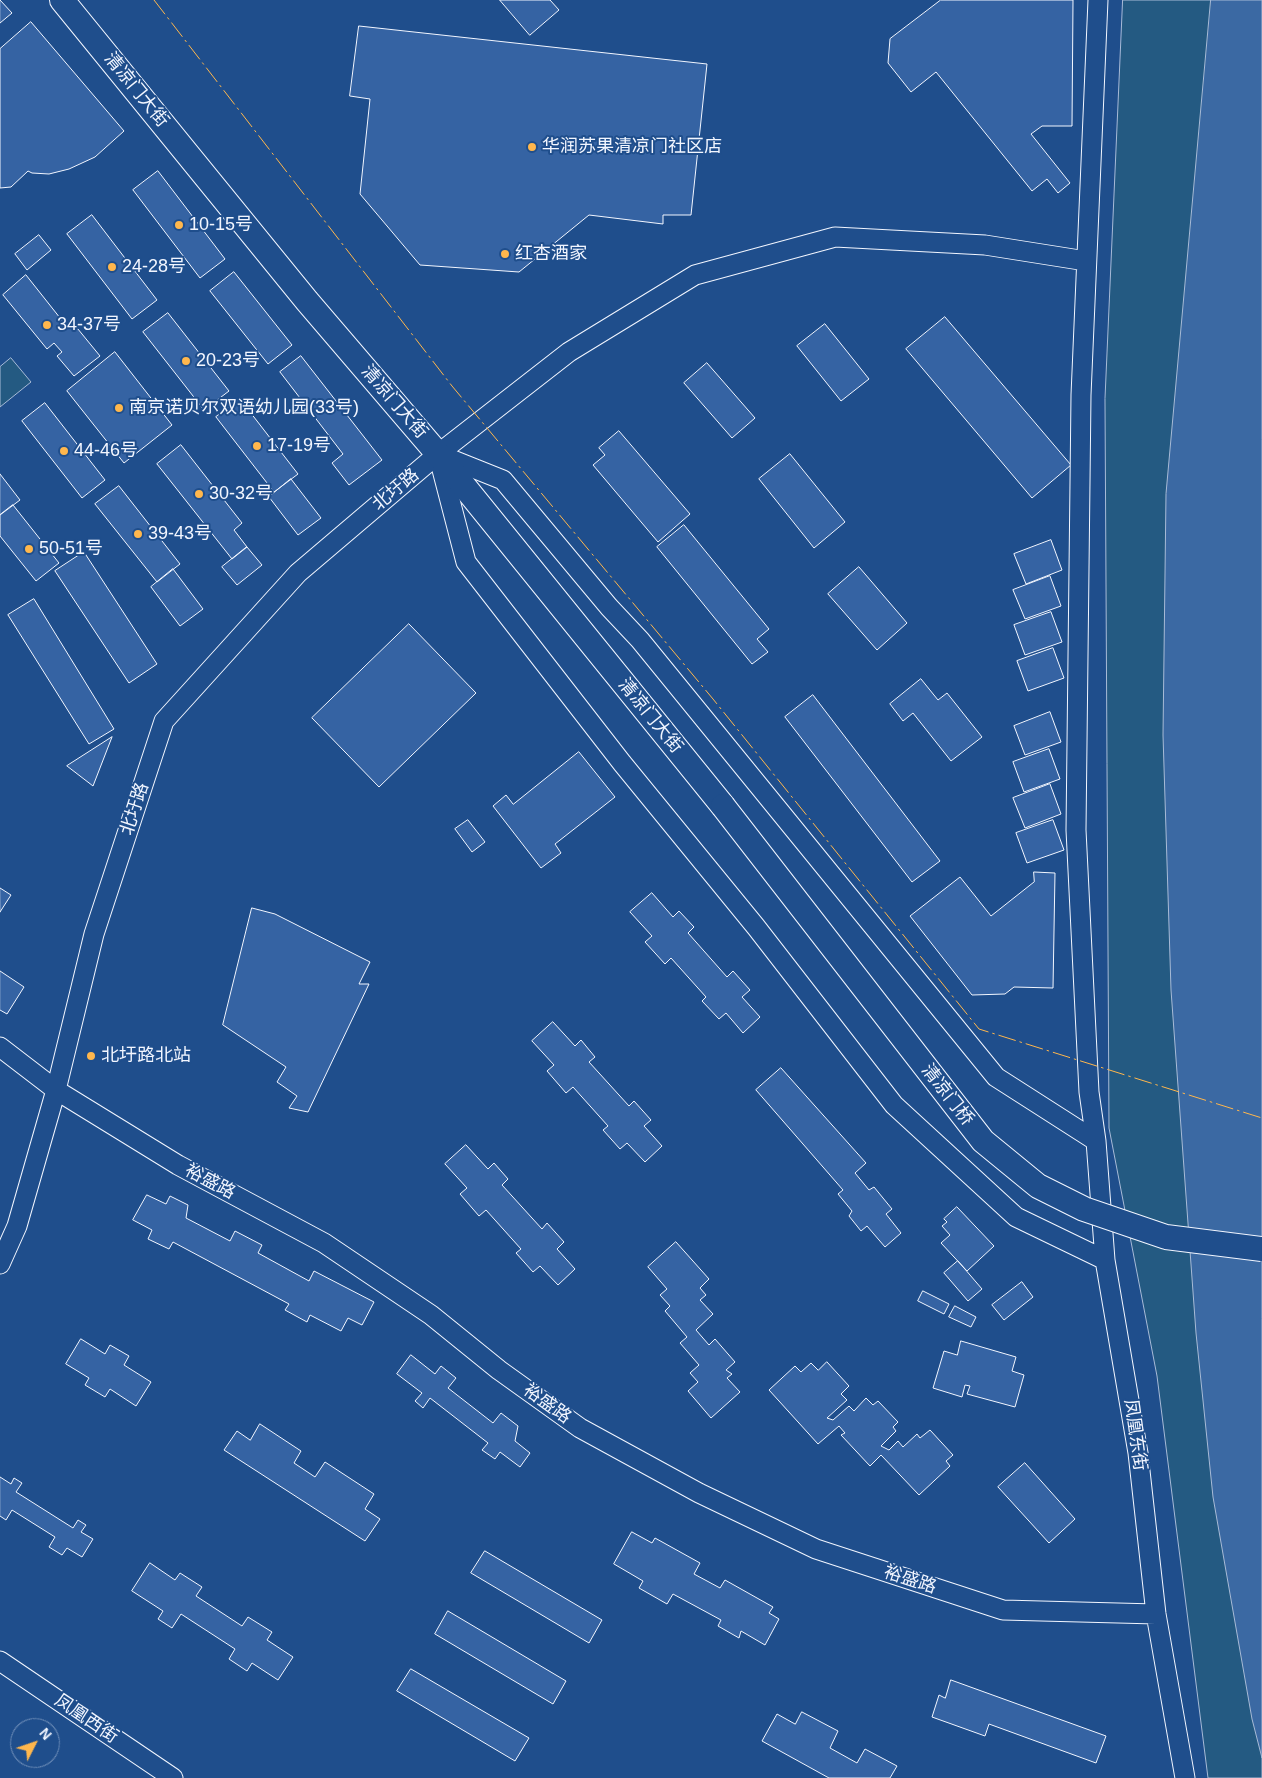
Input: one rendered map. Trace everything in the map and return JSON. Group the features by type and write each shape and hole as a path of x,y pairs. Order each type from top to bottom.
{"main road":[{"name":"清凉门大街","path":"62,0 307,301 438,454 723,806"},
{"name":"清凉门桥","path":"723,806 983,1141 1038,1186 1084,1209 1166,1237 1262,1249"}],"street":[{"name":"凤凰东街","path":"1098,0 1081,394 1076,830 1089,1092 1096,1141 1105,1260 1138,1453 1156,1614 1185,1778"},
{"name":"北圩路","path":"0,1264 17,1226 56,1090 94,934 164,721 298,573 438,454 568,352 695,275 835,237 985,245 1086,261"},
{"path":"438,454 504,480 640,640 996,1077 1096,1141"},
{"path":"438,454 466,562 622,763 756,927 894,1105 1016,1217 1105,1260"},
{"name":"裕盛路","path":"0,1047 56,1090 178,1166 324,1243 431,1315 500,1370 580,1428 699,1493 816,1549 1004,1610 1156,1614"},
{"name":"凤凰西街","path":"0,1660 173,1778"}],"shaded area":[{"path":"1123,0 1262,0 1262,1778 1208,1778 1157,1376 1109,1128 1105,399"},
{"path":"1211,0 1262,0 1262,1758 1252,1719 1213,1497 1196,1333 1171,990 1163,735 1166,494"},
{"path":"11,358 31,382 0,407 0,367"}],"building":[{"path":"0,0 12,13 0,23"},
{"path":"500,0 550,0 559,10 530,35"},
{"path":"941,0 1073,0 1072,126 1042,126 1031,134 1070,183 1058,193 1047,179 1032,191 936,72 911,92 888,63 890,39"},
{"path":"31,22 124,131 95,157 69,169 49,174 28,171 11,187 0,188 0,49"},
{"name":"华润苏果清凉门社区店","path":"359,26 707,64 691,215 663,215 663,224 589,215 519,272 420,265 360,194 370,99 350,96"},
{"name":"10-15号","path":"158,171 225,259 200,278 133,190"},
{"name":"24-28号","path":"92,215 157,300 132,319 67,234"},
{"path":"39,235 51,250 27,270 15,254"},
{"path":"234,272 292,345 268,364 210,291"},
{"name":"34-37号","path":"26,275 68,328 73,323 100,356 74,376 57,356 62,352 54,343 47,349 3,295"},
{"name":"20-23号","path":"168,313 229,391 204,410 143,332"},
{"path":"945,317 1071,465 1032,498 906,349"},
{"path":"825,324 869,379 841,401 797,346"},
{"name":"南京诺贝尔双语幼儿园(33号)","path":"115,352 172,425 124,463 67,391"},
{"path":"301,356 382,460 349,485 332,463 343,454 280,372"},
{"path":"707,363 755,418 732,438 684,383"},
{"name":"17-19号","path":"240,399 298,474 274,492 216,417"},
{"name":"44-46号","path":"45,403 105,480 82,498 22,421"},
{"path":"619,431 690,514 658,542 593,465 605,455 599,448"},
{"name":"30-32号","path":"181,445 242,523 234,530 247,547 232,559 157,464"},
{"path":"790,454 845,522 814,548 759,479"},
{"path":"0,474 20,500 0,515"},
{"path":"291,479 321,518 298,535 269,497"},
{"name":"39-43号","path":"119,486 180,564 157,582 95,504"},
{"name":"50-51号","path":"13,505 59,563 36,581 0,536 0,515"},
{"path":"684,525 769,629 757,639 768,652 752,664 657,547"},
{"path":"1051,540 1062,570 1026,584 1014,554"},
{"path":"247,547 262,565 237,585 222,567"},
{"path":"84,552 157,664 129,683 55,571"},
{"path":"859,567 907,623 877,650 828,594"},
{"path":"173,569 203,609 180,626 151,587"},
{"path":"1050,576 1061,606 1025,619 1013,590"},
{"path":"34,599 114,729 89,744 8,615"},
{"path":"1051,612 1062,642 1025,655 1014,625"},
{"path":"409,624 476,693 379,787 312,718"},
{"path":"1053,648 1064,678 1028,691 1017,661"},
{"path":"921,679 938,700 947,693 982,737 951,761 913,713 903,721 890,704"},
{"path":"813,695 940,861 912,882 785,717"},
{"path":"1050,712 1061,742 1025,755 1014,726"},
{"path":"112,737 93,786 67,766"},
{"path":"1049,749 1060,779 1024,792 1013,762"},
{"path":"579,752 615,797 555,844 561,853 541,868 493,806 506,795 513,804"},
{"path":"1050,784 1061,814 1025,828 1013,798"},
{"path":"468,820 485,842 472,852 455,829"},
{"path":"1053,820 1064,850 1027,863 1016,833"},
{"path":"1034,872 1055,873 1053,988 1014,987 1005,994 972,995 910,916 960,877 991,916 1034,882"},
{"path":"0,888 11,895 0,912"},
{"path":"652,893 673,917 679,911 694,927 688,933 727,977 733,971 750,990 742,997 760,1017 743,1033 726,1013 719,1019 702,1001 706,997 671,958 665,964 645,942 652,936 630,912"},
{"path":"252,908 275,914 370,962 359,984 369,984 308,1112 289,1108 297,1096 277,1082 286,1067 223,1025"},
{"path":"0,971 24,987 7,1014 0,1010"},
{"path":"553,1022 575,1046 581,1040 595,1057 589,1062 629,1106 634,1101 651,1120 644,1126 662,1146 645,1162 627,1143 620,1149 603,1130 608,1126 573,1087 566,1093 547,1071 554,1065 532,1041"},
{"path":"781,1068 866,1163 855,1173 869,1190 874,1187 892,1209 886,1214 901,1233 885,1247 867,1226 861,1231 849,1216 852,1211 838,1194 843,1190 756,1090"},
{"path":"466,1145 488,1169 494,1163 508,1179 502,1185 542,1229 547,1223 564,1242 557,1249 575,1269 558,1285 540,1266 533,1272 516,1253 521,1249 486,1210 479,1216 460,1194 467,1188 445,1164"},
{"path":"147,1195 166,1204 170,1196 188,1205 186,1218 230,1241 235,1231 262,1245 258,1253 309,1281 314,1271 374,1302 362,1325 348,1318 341,1331 310,1315 307,1322 285,1310 289,1304 173,1242 169,1249 148,1239 152,1230 133,1220"},
{"path":"957,1207 994,1246 967,1271 941,1243 950,1235 942,1226 947,1222 944,1219"},
{"path":"676,1242 709,1279 700,1288 706,1295 700,1300 713,1314 696,1330 709,1345 715,1339 735,1362 726,1370 732,1374 727,1378 740,1392 711,1418 688,1391 698,1382 690,1373 699,1365 680,1343 687,1337 665,1311 670,1306 660,1295 667,1289 648,1267"},
{"path":"958,1261 982,1289 968,1301 944,1273"},
{"path":"1022,1282 1033,1297 1004,1320 992,1305"},
{"path":"923,1291 949,1304 944,1314 918,1301"},
{"path":"955,1306 976,1317 971,1327 949,1317"},
{"path":"81,1339 105,1354 110,1345 129,1356 124,1365 151,1382 136,1406 110,1389 105,1397 85,1385 89,1378 66,1364"},
{"path":"961,1341 1016,1357 1012,1371 1024,1375 1015,1407 967,1394 970,1386 965,1385 962,1397 933,1388 944,1351 957,1355"},
{"path":"411,1355 435,1374 441,1366 456,1378 448,1388 493,1423 501,1413 518,1426 515,1441 530,1453 520,1467 500,1452 495,1459 482,1450 488,1443 430,1398 423,1408 415,1401 422,1393 397,1374"},
{"path":"827,1362 849,1386 841,1394 847,1400 827,1418 833,1420 849,1406 854,1411 866,1398 873,1405 878,1401 898,1422 893,1427 896,1431 881,1446 889,1450 898,1441 903,1447 917,1434 920,1438 930,1430 953,1455 946,1461 950,1466 919,1495 881,1455 870,1466 841,1435 845,1433 839,1426 818,1444 769,1390 795,1366 801,1372 811,1363 818,1370"},
{"path":"260,1424 301,1451 294,1463 315,1477 325,1462 374,1494 365,1509 380,1519 365,1541 224,1450 237,1431 250,1440"},
{"path":"1025,1463 1075,1519 1049,1543 998,1487"},
{"path":"0,1477 11,1484 14,1478 22,1483 16,1492 73,1528 78,1520 86,1525 81,1532 93,1539 82,1557 67,1548 62,1555 49,1547 55,1537 12,1510 6,1520 0,1516"},
{"path":"632,1532 652,1543 655,1538 700,1563 694,1574 720,1588 725,1580 773,1607 769,1613 779,1619 765,1645 741,1631 739,1638 718,1626 721,1620 673,1594 667,1604 639,1588 643,1581 614,1564"},
{"path":"485,1551 602,1620 589,1643 471,1573"},
{"path":"150,1563 175,1580 180,1573 202,1587 196,1596 242,1626 248,1617 272,1632 267,1640 293,1657 278,1680 252,1663 247,1671 229,1659 235,1649 181,1614 172,1628 158,1619 163,1611 132,1591"},
{"path":"448,1611 566,1681 553,1704 435,1634"},
{"path":"411,1669 529,1738 515,1761 397,1691"},
{"path":"951,1680 1106,1736 1096,1763 989,1724 985,1736 932,1717 939,1695 945,1698"},
{"path":"802,1712 838,1731 830,1748 857,1763 865,1749 897,1766 890,1778 829,1778 762,1741 777,1714 795,1724"}],"power":[{"path":"154,0 452,386 713,699 979,1029 1262,1118"}],"place":[{"name":"华润苏果清凉门社区店","path":"532,147"},
{"name":"10-15号","path":"179,225"},
{"name":"红杏酒家","path":"505,254"},
{"name":"24-28号","path":"112,267"},
{"name":"34-37号","path":"47,325"},
{"name":"20-23号","path":"186,361"},
{"name":"南京诺贝尔双语幼儿园(33号)","path":"119,408"},
{"name":"17-19号","path":"257,446"},
{"name":"44-46号","path":"64,451"},
{"name":"30-32号","path":"199,494"},
{"name":"39-43号","path":"138,534"},
{"name":"50-51号","path":"29,549"},
{"name":"北圩路北站","path":"91,1056"}]}
